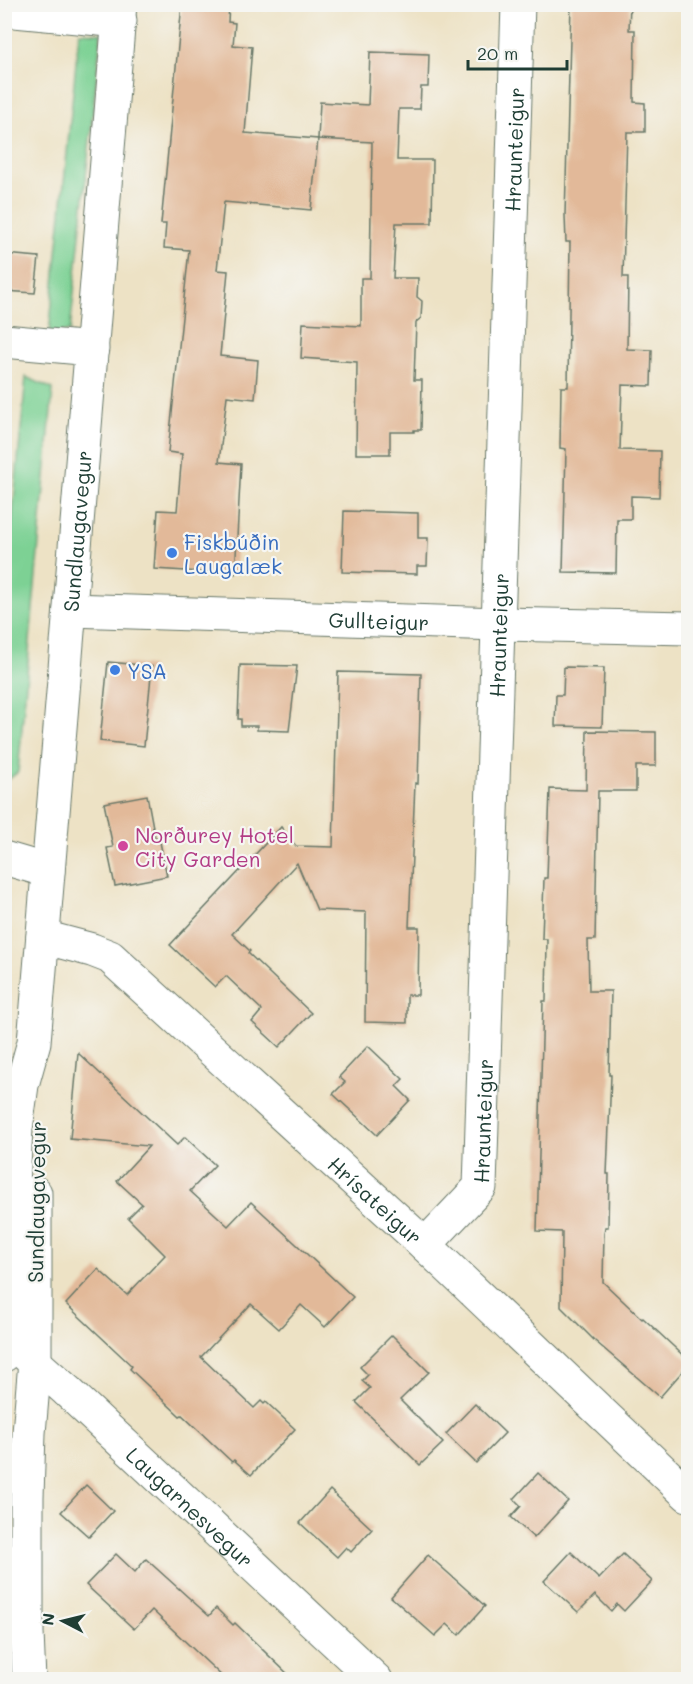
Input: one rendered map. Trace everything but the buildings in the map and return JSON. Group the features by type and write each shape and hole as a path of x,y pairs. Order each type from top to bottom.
{"street":[{"name":"Hraunteigur","path":"425,1245 480,1187 518,4"},
{"name":"Sundlaugavegur","path":"4,10 120,13 34,1042 22,1085 16,1129 8,1237 13,1348"},
{"path":"4,341 92,349"},
{"name":"Gullteigur","path":"70,610 499,624 688,627"},
{"path":"4,858 48,871"},
{"name":"Hrísateigur","path":"43,937 110,957 425,1245 688,1495"},
{"name":"Sundlaugavegur","path":"13,1348 33,1220 39,1077 34,1042"},
{"path":"13,1348 30,1410 27,1497 27,1633 30,1680"},
{"name":"Laugarnesvegur","path":"13,1348 376,1680"}],"green space":[{"path":"79,32 101,33 70,331 49,334"},
{"path":"26,377 53,389 18,772 5,782 5,593"}],"place":[{"name":"Fiskbúðin Laugalæk","path":"172,553"},
{"name":"YSA","path":"115,670"},
{"name":"Norðurey Hotel City Garden","path":"123,846"}]}
